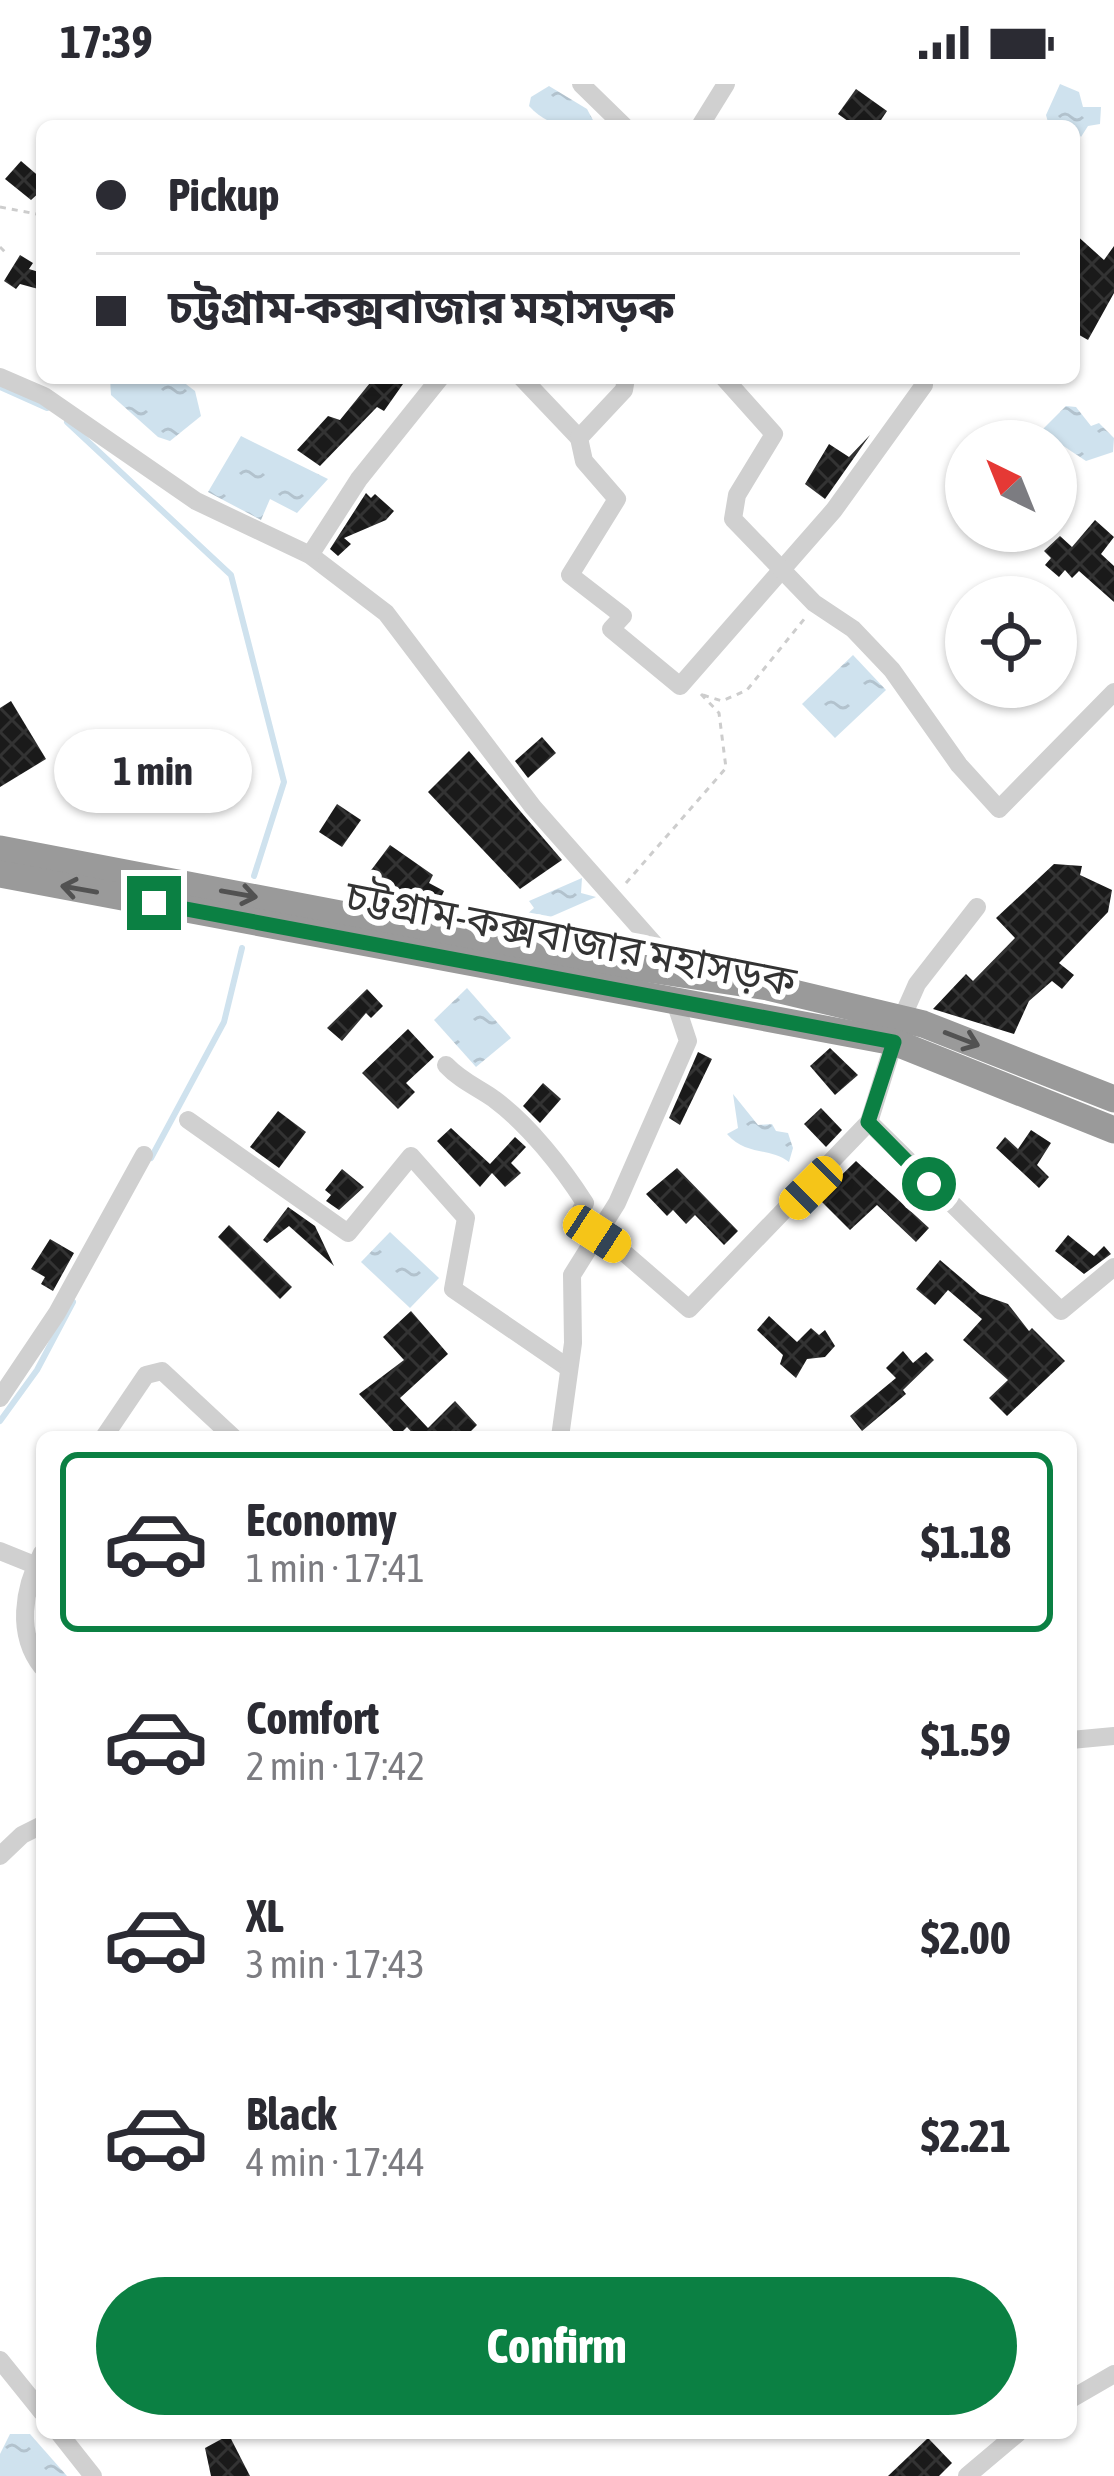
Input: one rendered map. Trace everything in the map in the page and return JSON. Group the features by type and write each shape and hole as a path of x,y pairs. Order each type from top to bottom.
{"highway":[{"name":"চট্টগ্রাম-কক্সবাজার মহাসড়ক","path":"0,850 555,955 679,972 898,1030 1114,1099"},
{"name":"চট্টগ্রাম-কক্সবাজার মহাসড়ক","path":"0,874 676,1005 898,1030 1114,1130"}],"street":[{"path":"581,84 618,120"},
{"path":"704,120 726,84"},
{"path":"0,377 44,396 196,501 310,555 386,613 533,807 679,972"},
{"path":"310,555 359,478 435,384"},
{"path":"528,384 579,438 584,461 617,499 570,575 623,616 611,629 680,686 834,510 924,385"},
{"path":"579,438 624,391 625,384"},
{"path":"729,384 774,434 737,495 734,519 814,603 853,629 892,670 959,765 999,809 1114,692"},
{"path":"446,1065 463,1082 494,1099 570,1179 586,1203 574,1222 597,1234 688,1309 811,1188 868,1122 916,984 977,907"},
{"path":"561,1431 572,1275 655,1125 688,1041 676,1005"},
{"path":"188,1120 348,1233 411,1156 466,1218 453,1289 537,1351 567,1367"},
{"path":"868,1122 1061,1311 1114,1267"},
{"path":"0,1397 57,1313 144,1155"},
{"path":"108,1431 146,1375 162,1371 227,1431"},
{"path":"0,1551 36,1561"},
{"path":"36,1576 22,1627 36,1660"},
{"path":"1077,1739 1114,1736"},
{"path":"0,1856 22,1834 36,1828"},
{"path":"0,2360 36,2405"},
{"path":"1077,2396 1114,2374"},
{"path":"63,2439 93,2476"},
{"path":"967,2476 1011,2439"}],"path":[{"path":"0,207 36,214"},
{"path":"0,248 6,253"},
{"path":"683,683 722,701 747,690 814,603"},
{"path":"617,892 726,768 719,713 701,694"}],"water":[{"path":"1060,84 1079,92 1083,107 1101,107 1100,124 1088,126 1081,137 1080,120 1047,120"},
{"path":"549,86 587,109 593,120 547,120 529,106 531,97"},
{"path":"110,384 186,384 195,391 201,416 170,441 158,437 111,395"},
{"path":"1066,406 1076,407 1091,426 1099,423 1114,438 1113,452 1086,461 1077,455 1077,420 1052,420"},
{"path":"241,436 328,479 297,513 270,499 261,520 208,492"},
{"path":"853,655 886,690 835,738 802,704"},
{"path":"582,878 581,893 596,897 548,918 559,930 554,938 546,939 549,950 514,926 534,908 529,901"},
{"path":"467,988 511,1038 476,1067 434,1020"},
{"path":"733,1094 758,1125 772,1124 776,1131 788,1133 793,1148 789,1162 742,1146 727,1134 738,1128"},
{"path":"390,1232 439,1278 410,1308 361,1262"},
{"path":"10,2434 30,2434 67,2476 0,2476 0,2454"}],"building":[{"path":"856,89 887,111 881,120 846,120 838,114"},
{"path":"21,161 36,174 36,195 31,200 5,179"},
{"path":"1080,238 1104,260 1114,246 1114,293 1088,340 1080,335"},
{"path":"20,255 33,263 29,269 36,271 36,288 20,284 16,289 4,281"},
{"path":"369,384 403,384 384,411 377,407 320,466 297,450 328,416 340,420"},
{"path":"870,435 825,499 805,484 829,444 849,457"},
{"path":"366,493 371,498 375,494 394,511 386,520 344,538 351,544 338,556 330,549"},
{"path":"1095,520 1114,537 1101,554 1114,566 1114,602 1079,571 1070,576 1065,570 1058,576 1045,565 1051,558 1045,552 1077,552 1077,541"},
{"path":"11,701 46,759 0,787 0,708"},
{"path":"542,737 556,753 528,778 515,761"},
{"path":"469,751 562,860 520,889 428,792"},
{"path":"337,804 361,820 342,847 319,832"},
{"path":"390,845 433,875 429,883 444,891 437,906 421,896 415,906 406,899 389,901 390,888 369,873"},
{"path":"1054,864 1082,866 1080,875 1112,890 1108,912 1059,963 1074,975 1062,989 1052,981 1029,1001 1014,1034 933,1009 966,974 973,981 1015,938 996,918"},
{"path":"367,989 383,1006 371,1018 366,1013 342,1041 327,1028"},
{"path":"408,1029 434,1057 406,1083 415,1092 398,1109 362,1073"},
{"path":"830,1048 858,1075 835,1095 810,1066"},
{"path":"698,1052 712,1059 680,1125 669,1118"},
{"path":"543,1083 561,1099 540,1123 523,1106"},
{"path":"821,1108 842,1130 826,1147 804,1124"},
{"path":"278,1111 306,1132 279,1168 250,1147"},
{"path":"451,1128 490,1164 515,1137 526,1147 511,1163 521,1173 505,1187 492,1173 480,1187 437,1141"},
{"path":"1031,1130 1051,1143 1037,1165 1049,1177 1039,1188 996,1148 1005,1137 1018,1149"},
{"path":"856,1161 929,1228 916,1242 877,1205 850,1230 818,1198"},
{"path":"677,1168 738,1231 724,1245 695,1215 686,1224 673,1210 667,1216 646,1194"},
{"path":"342,1169 364,1187 339,1210 326,1201 331,1195 325,1190"},
{"path":"288,1207 315,1226 334,1266 289,1226 267,1243 263,1240"},
{"path":"229,1225 292,1287 280,1299 218,1237"},
{"path":"1068,1235 1094,1256 1104,1246 1111,1254 1084,1274 1055,1251"},
{"path":"50,1239 74,1253 53,1291 41,1284 45,1277 31,1269"},
{"path":"940,1260 980,1294 1008,1304 1029,1331 1032,1328 1065,1361 1007,1416 989,1398 1008,1380 963,1340 982,1319 948,1290 935,1305 916,1289"},
{"path":"411,1311 448,1354 400,1398 428,1428 455,1401 477,1425 471,1431 411,1431 407,1427 393,1431 359,1394 404,1360 383,1337"},
{"path":"769,1316 797,1342 811,1328 819,1335 825,1330 835,1346 825,1357 807,1359 796,1378 780,1364 783,1355 757,1330"},
{"path":"903,1351 913,1363 926,1352 934,1360 903,1390 906,1394 862,1431 850,1416 896,1378 886,1368"},
{"path":"231,2439 250,2476 211,2476 205,2448"},
{"path":"927,2439 952,2463 939,2476 888,2476"}],"waterway":[{"path":"0,387 47,408"},
{"path":"67,422 231,575 284,782 254,876"},
{"path":"151,1158 224,1022 242,948"},
{"path":"0,1421 37,1370 73,1302"}],"route":[{"path":"154,903 549,976 676,1005 894,1042 868,1122 929,1184"}]}
